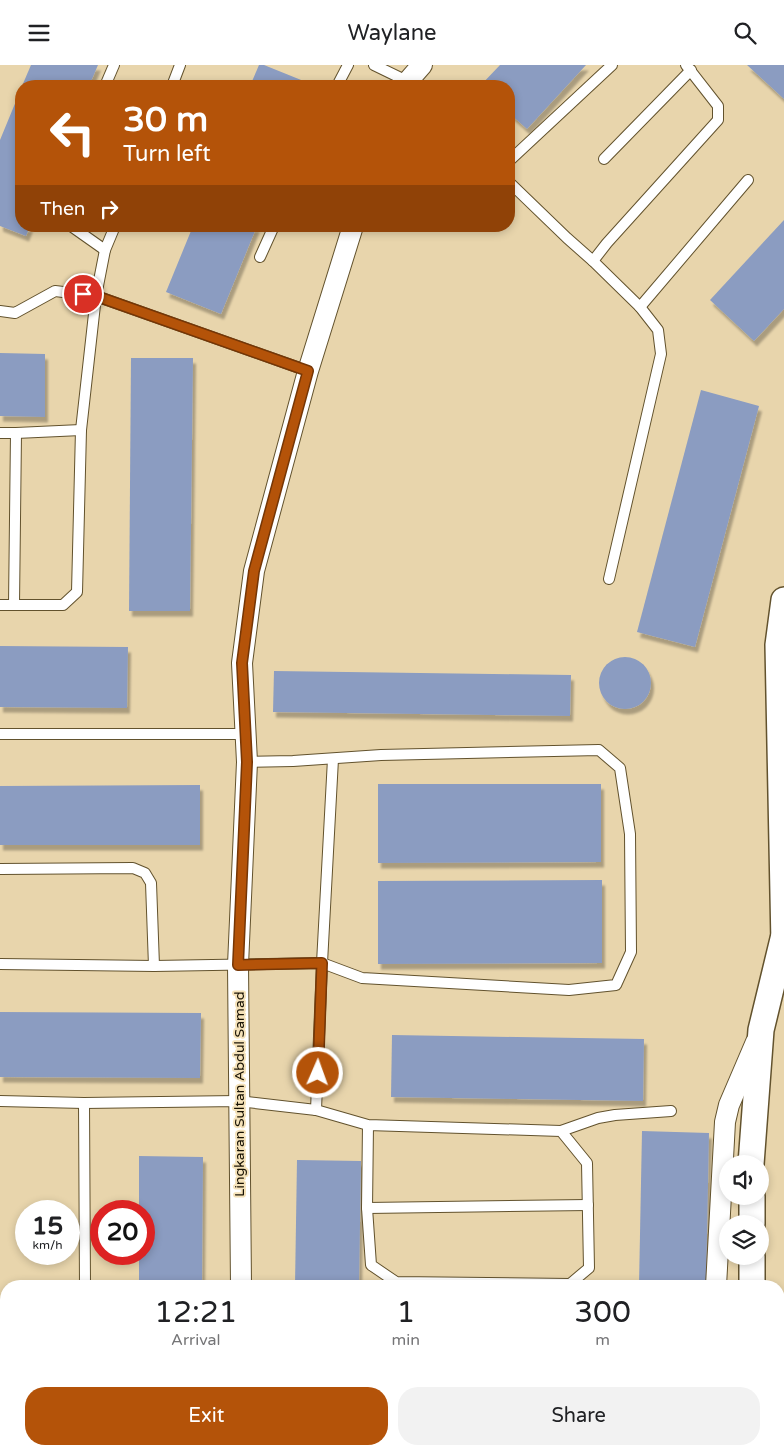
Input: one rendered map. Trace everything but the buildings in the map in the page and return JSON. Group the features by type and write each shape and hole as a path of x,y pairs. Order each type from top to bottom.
{"street":[{"path":"412,80 422,65"},
{"name":"Lingkaran Sultan Abdul Samad","path":"241,1280 238,965 247,762 242,663 254,571 308,371 351,232"},
{"path":"716,1280 725,1122 729,1105 761,1029 784,941 778,645 784,600"},
{"path":"751,1155 761,1029"},
{"path":"752,1265 752,1280"}],"lane":[{"path":"108,80 114,65"},
{"path":"174,80 180,65"},
{"path":"340,80 348,65"},
{"path":"374,65 402,80"},
{"path":"515,155 612,65"},
{"path":"594,261 607,243 718,120 718,106 688,67 604,159"},
{"path":"640,307 748,180"},
{"path":"515,188 594,261 640,307 658,330 660,355 610,579"},
{"path":"80,232 105,250"},
{"path":"0,605 63,605 78,592 81,430 96,296 105,250 112,232"},
{"path":"260,257 271,232"},
{"path":"0,311 15,313 55,291 96,296 308,371"},
{"path":"0,433 81,430"},
{"path":"14,605 16,433"},
{"path":"0,734 246,734"},
{"path":"0,964 154,966 322,963 362,978 569,989 616,985 631,952 630,834 620,768 599,750 381,755 247,762"},
{"path":"316,1110 333,759"},
{"path":"0,869 133,868 145,873 150,883 154,966"},
{"path":"0,1101 84,1103 238,1101 316,1110 368,1125 561,1131 598,1118 671,1111"},
{"path":"84,1103 85,1280"},
{"path":"368,1125 367,1208 371,1265 393,1280"},
{"path":"561,1131 587,1163 589,1268 575,1280"},
{"path":"367,1208 588,1205"}],"route":[{"path":"83,294 96,296 308,371 254,571 242,663 247,762 238,965 322,963 318,1073"}]}
